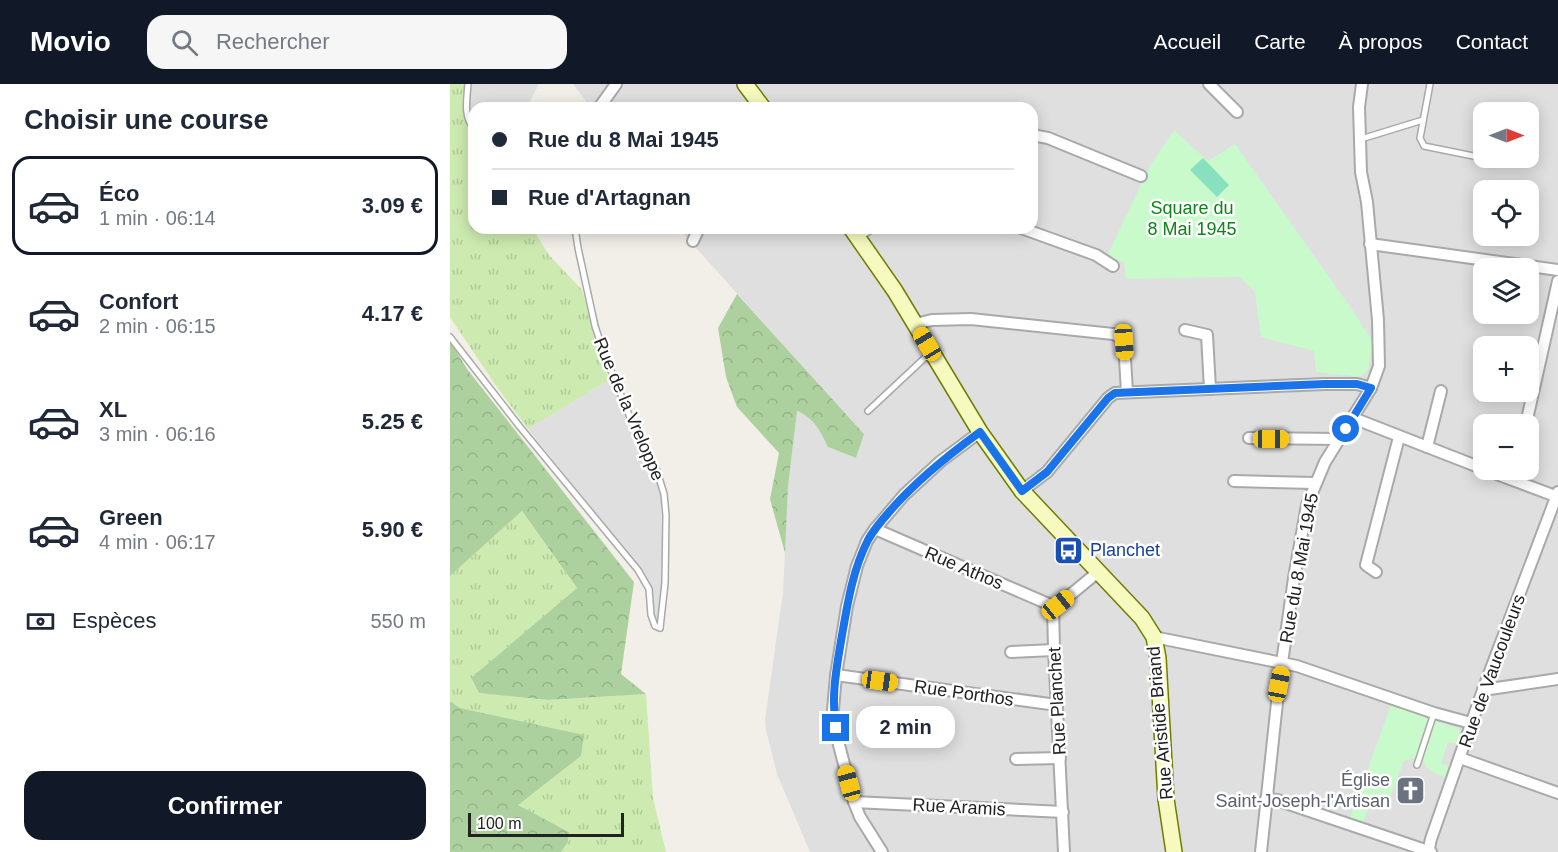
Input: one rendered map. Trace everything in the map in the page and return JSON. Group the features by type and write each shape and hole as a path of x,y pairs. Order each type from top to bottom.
{"street":[{"path":"603,102 616,84"},
{"path":"745,84 758,102"},
{"path":"1209,84 1237,111"},
{"name":"Rue du 8 Mai 1945","path":"1262,852 1279,684 1307,505 1325,462 1371,388 1379,366 1378,320 1359,140 1362,84"},
{"path":"1038,136 1048,138 1141,176"},
{"path":"693,241 696,234"},
{"name":"Rue Aristide Briand","path":"861,234 980,432 1022,491 1142,618 1154,637 1158,658 1166,799 1174,852"},
{"path":"1038,234 1096,255 1113,266"},
{"path":"1370,244 1558,270"},
{"path":"1528,414 1558,281"},
{"path":"915,324 971,319 1113,334 1124,342 1127,392"},
{"path":"1185,330 1207,335 1210,389"},
{"path":"1022,491 1047,472 1108,398 1115,393 1357,384 1371,388"},
{"path":"1426,447 1441,391"},
{"path":"1353,418 1473,465"},
{"path":"882,852 854,802 839,745 833,710 847,606 857,566 874,529 904,495 941,461 980,432"},
{"path":"1376,572 1366,565 1399,437"},
{"path":"1249,438 1339,439"},
{"path":"1526,480 1557,495"},
{"path":"1234,481 1315,483"},
{"name":"Rue de Vaucouleurs","path":"1429,852 1431,839 1471,723 1557,495"},
{"name":"Rue Athos","path":"874,529 1053,606"},
{"path":"1053,606 1058,605 1098,572"},
{"name":"Rue Planchet","path":"1053,606 1064,852"},
{"path":"1154,637 1283,662 1434,713 1471,723"},
{"path":"1011,652 1054,650"},
{"name":"Rue Porthos","path":"836,675 1057,705"},
{"path":"1483,690 1558,679"},
{"path":"1016,759 1060,758"},
{"path":"1460,758 1558,793"},
{"path":"1266,799 1277,800 1429,852"},
{"name":"Rue Aramis","path":"854,802 1063,812"}],"lane":[{"path":"468,84 468,119"},
{"path":"1430,84 1420,138 1424,146 1473,156"},
{"path":"1359,140 1423,120"},
{"name":"Rue de la Vreloppe","path":"450,337 527,436 638,570 649,589 651,615 655,626 660,628 665,583 664,494 656,468 634,427 605,356 595,326 576,234"},
{"path":"868,411 932,352"},
{"path":"1417,765 1434,713"}],"shaded area":[{"path":"466,84 539,84 530,102 468,102 468,129 465,120"},
{"path":"573,84 1558,84 1558,852 810,852 777,774 765,720 783,592 788,487 797,411 810,417 820,429 828,447 856,458 864,434 683,234 1038,234 1038,102 586,102"},
{"path":"609,380 637,441 653,468 661,498 660,619 655,619 650,586 645,574 528,429"}],"green space":[{"path":"450,84 466,84 468,234 536,234 549,255 582,290 609,380 528,429 450,317"},
{"name":"Square du 8 Mai 1945","path":"1174,130 1208,161 1235,144 1373,342 1368,370 1360,377 1316,372 1314,351 1261,337 1255,292 1240,277 1126,279 1124,262 1107,256 1150,166"},
{"path":"1203,158 1229,185 1217,197 1190,170"},
{"path":"737,294 864,434 856,458 828,447 816,425 797,411 788,487 785,553 770,499 779,453 737,407 726,377 718,328"},
{"path":"450,341 467,369 634,582 621,674 646,694 548,700 479,693 471,678 577,588 522,511 450,576"},
{"path":"522,511 577,588 471,679 479,693 548,700 646,694 653,798 666,852 561,852 568,842 569,832 517,805 581,756 460,708 450,701 450,576"},
{"path":"450,701 460,708 584,735 581,756 518,805 569,832 568,842 561,852 450,852"},
{"path":"1391,705 1428,718 1415,758 1404,761 1388,803 1372,798 1363,823 1350,818"},
{"path":"1436,721 1458,728 1462,734 1458,744 1448,742 1441,763 1449,766 1445,777 1427,768 1424,761"}],"place":[{"name":"Planchet","path":"1069,550"},
{"name":"Église Saint-Joseph-l'Artisan","path":"1411,790"}],"route":[{"path":"836,728 833,710 836,675 847,606 857,566 867,541 874,529 904,495 941,461 980,432 1022,491 1047,472 1108,398 1115,393 1325,384 1357,384 1371,388 1346,429"}]}
